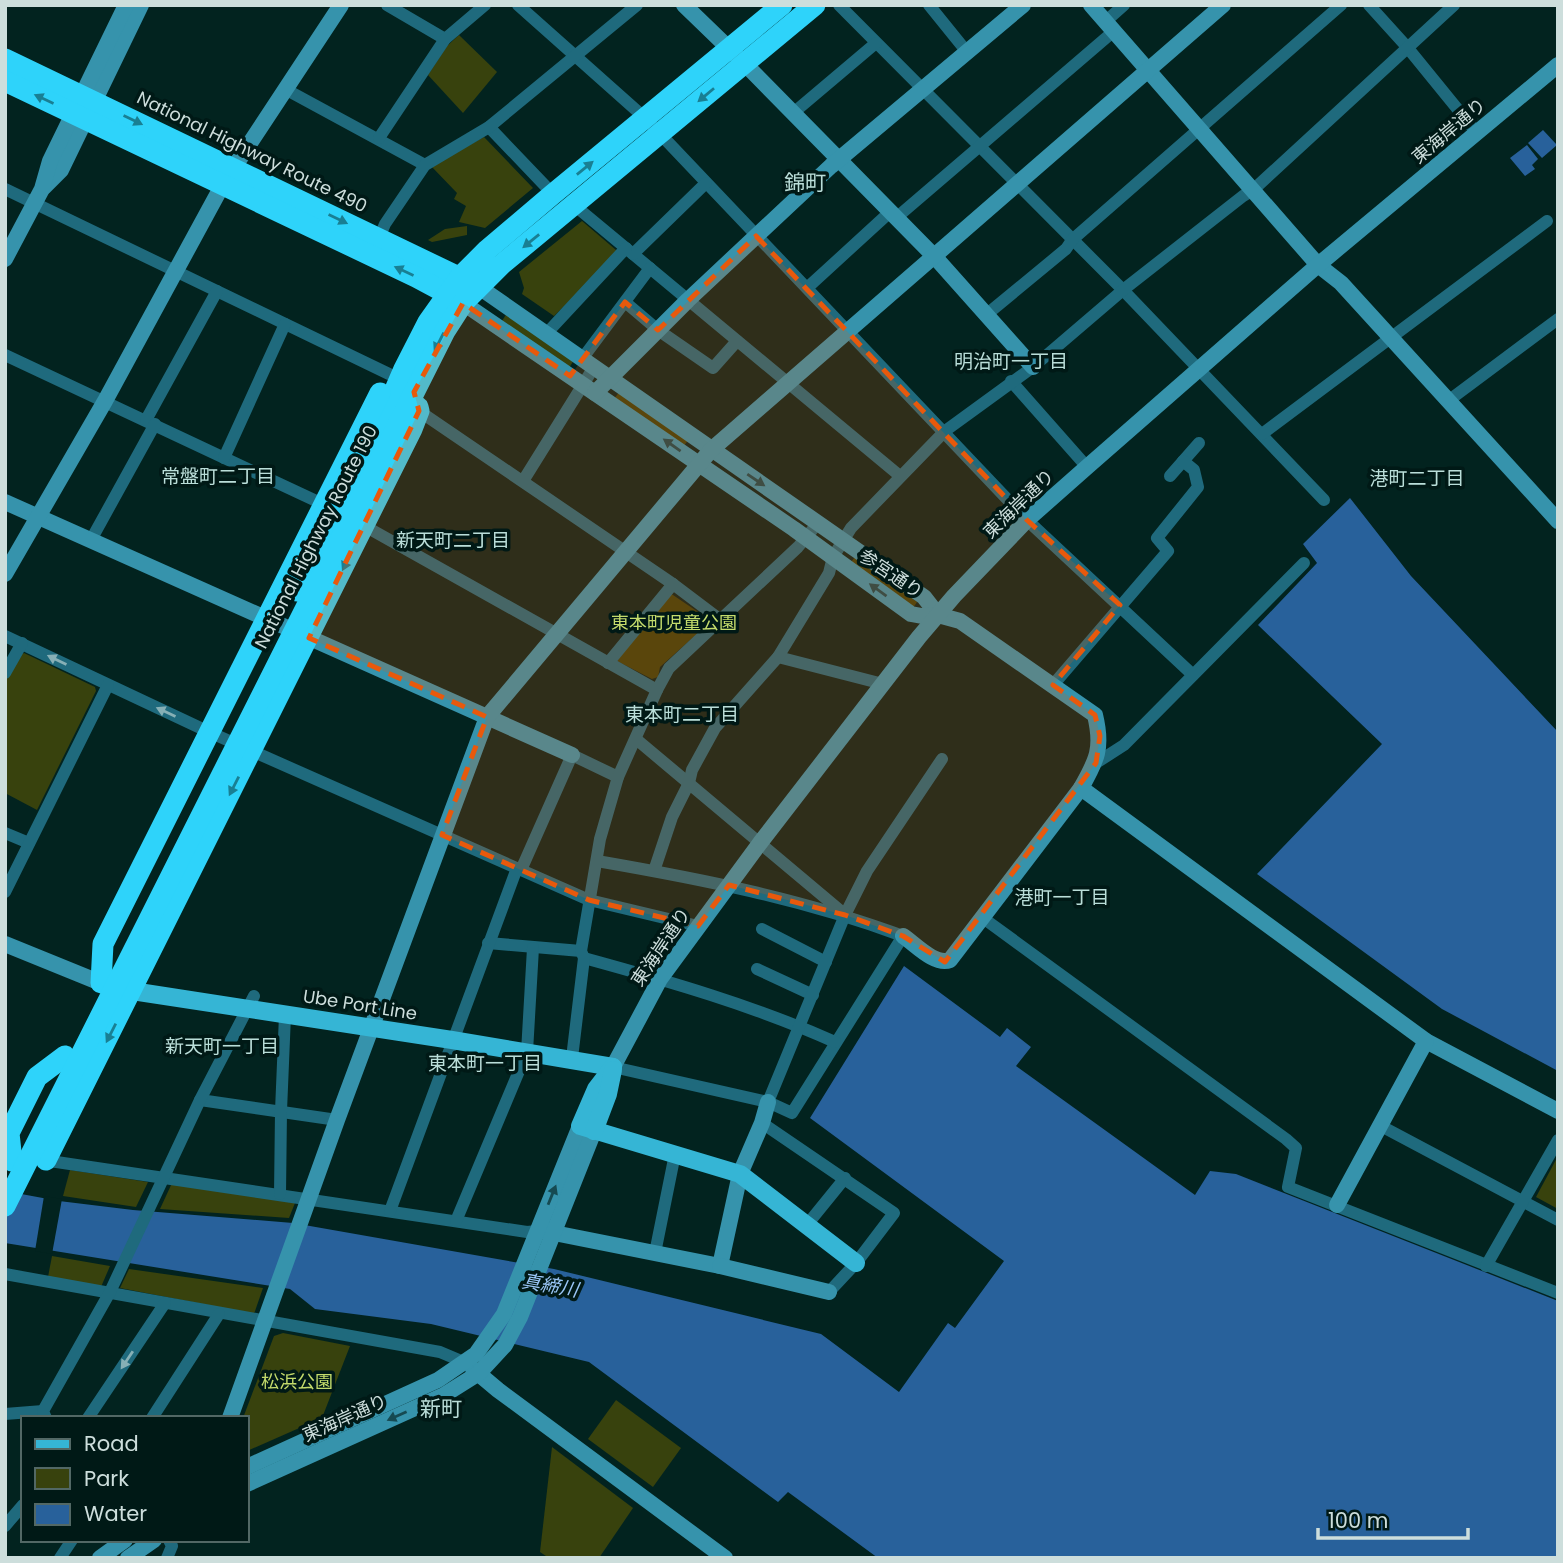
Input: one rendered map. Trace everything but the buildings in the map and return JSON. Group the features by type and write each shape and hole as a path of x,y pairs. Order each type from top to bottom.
{"highway":[{"name":"National Highway Route 190","path":"462,290 501,265 660,133 737,56 782,5"},
{"name":"National Highway Route 190","path":"18,1175 116,987 230,741 344,515 379,427 445,331 462,290 488,249 646,118 815,5"},
{"name":"National Highway Route 490","path":"5,59 84,107 462,290"},
{"name":"National Highway Route 490","path":"5,81 84,107"},
{"name":"National Highway Route 490","path":"228,176 379,238 462,290"},
{"path":"116,987 230,741 404,392"},
{"name":"National Highway Route 190","path":"18,1175 65,1056 116,987"}],"main road":[{"name":"Ube Port Line","path":"116,987 250,1002 285,1015 572,1058 613,1067"},
{"path":"613,1067 608,1094 587,1128 740,1174 856,1263"}],"street":[{"path":"5,259 39,196 61,170 126,5"},
{"path":"84,107 141,5"},
{"path":"5,574 105,401 228,176 341,5"},
{"path":"387,5 445,39"},
{"path":"379,138 445,39 485,5"},
{"path":"518,5 646,118 756,236 945,430 949,438 1027,520 1193,675"},
{"path":"379,238 385,224 425,165 489,127 637,5"},
{"path":"684,5 934,256 1033,367"},
{"path":"839,5 1123,290 1324,500"},
{"path":"929,5 967,52"},
{"path":"523,481 588,388 610,377 838,160 1023,5"},
{"path":"1091,5 1318,265 1340,284 1390,337 1558,521"},
{"path":"807,288 979,145 1110,26 1124,5"},
{"path":"231,1416 370,1028 487,717 711,450 1223,5"},
{"path":"986,315 1066,249 1072,240 1198,128 1341,5"},
{"path":"1369,5 1477,133"},
{"path":"654,871 672,817 689,783 692,770 715,728 778,657 829,573 833,557 851,528 945,430 1033,367 1123,290 1253,190 1454,5"},
{"path":"792,114 876,43"},
{"name":"東海岸通り","path":"613,1067 660,979 729,885 938,615 1027,520 1318,265 1558,65"},
{"path":"285,89 425,165"},
{"path":"489,127 552,194"},
{"path":"546,334 630,251 706,183"},
{"path":"5,189 39,196 175,271 285,324 404,392 523,481 722,621"},
{"path":"574,205 900,475"},
{"path":"1262,433 1547,221"},
{"path":"588,388 588,363 625,302 650,268"},
{"name":"参宮通り","path":"462,290 546,334 610,377 923,597 938,615"},
{"name":"参宮通り","path":"462,290 588,388 911,614 922,617 938,615"},
{"path":"91,540 217,292"},
{"path":"625,302 658,330 713,368 737,341"},
{"path":"1448,401 1558,319"},
{"path":"224,458 285,324"},
{"path":"5,355 344,515 657,690"},
{"path":"1011,381 1087,467"},
{"path":"1170,476 1199,443"},
{"path":"1053,685 1168,551 1157,538 1198,487 1194,470 1183,461"},
{"path":"5,502 618,777"},
{"path":"572,1058 589,900 600,839 618,777 657,690 669,668 722,621 806,539 818,523"},
{"path":"1096,763 1124,745 1304,564"},
{"path":"608,663 673,584"},
{"path":"597,861 729,885 845,915 903,936 938,960 950,960 1081,788 1096,763 1100,736 1095,715 960,621 938,615"},
{"path":"5,635 230,741 589,900 698,926"},
{"path":"5,673 22,643"},
{"path":"778,657 883,684"},
{"path":"5,892 108,685"},
{"path":"636,739 845,915"},
{"path":"390,1211 488,943 572,755"},
{"path":"720,1266 740,1174 845,915 867,871 942,758"},
{"path":"1081,788 1426,1041 1558,1111"},
{"path":"5,833 29,843"},
{"path":"982,918 1286,1139 1296,1148 1288,1187 1558,1293"},
{"path":"762,929 826,962"},
{"path":"613,1067 768,1102 792,1113 903,936"},
{"path":"488,943 582,955 801,1027 835,1042"},
{"path":"5,944 116,987"},
{"path":"456,1221 527,1052 533,947"},
{"path":"757,969 813,995"},
{"path":"5,1415 44,1414 110,1292 200,1100 250,1002"},
{"path":"280,1194 285,1015"},
{"path":"1337,1205 1426,1041"},
{"path":"200,1100 337,1120"},
{"path":"18,1175 163,1177 527,1232 545,1231 720,1266 829,1292 856,1263 894,1213 762,1123"},
{"path":"1381,1126 1558,1220"},
{"name":"東海岸通り","path":"248,1484 444,1395 479,1373 505,1345 520,1317 545,1231 587,1128"},
{"path":"1486,1266 1558,1140"},
{"path":"656,1253 676,1154"},
{"path":"806,1226 845,1178"},
{"name":"東海岸通り","path":"248,1467 438,1380 466,1363 487,1340 535,1261"},
{"path":"5,1274 440,1352 466,1363 502,1393 725,1558"},
{"path":"89,1416 165,1304"},
{"path":"153,1416 219,1314"},
{"path":"5,1526 21,1507"},
{"path":"60,1558 71,1542"},
{"path":"100,1558 119,1546 142,1542"}],"highlighted area":[{"path":"756,236 1027,520 1120,605 1053,685 1095,715 1100,736 1096,763 945,962 903,936 845,915 729,885 698,926 589,900 442,835 487,717 309,638 419,411 414,392 463,303 570,376 625,302 658,330"}],"green space":[{"path":"459,35 497,72 463,113 428,75 447,46"},
{"path":"484,137 533,188 485,228 459,222 466,206 454,199 457,193 431,166"},
{"path":"582,221 616,250 616,256 554,316 522,294 524,288 519,272"},
{"path":"467,226 467,235 432,242 428,240 445,229"},
{"path":"507,313 574,360 569,368 502,321"},
{"path":"620,391 689,439 683,447 614,399"},
{"path":"855,557 917,602 913,608 851,562"},
{"name":"東本町児童公園","path":"670,593 707,618 708,624 660,667 658,677 652,679 617,661"},
{"path":"24,653 95,687 96,691 37,810 5,793 5,680 20,655"},
{"path":"1558,1156 1558,1209 1536,1197"},
{"path":"70,1170 148,1182 136,1207 63,1196"},
{"path":"172,1183 295,1203 289,1218 160,1209"},
{"path":"52,1256 110,1266 101,1287 48,1277"},
{"path":"129,1269 263,1288 254,1314 120,1288"},
{"name":"松浜公園","path":"283,1333 350,1346 322,1418 248,1451 248,1416 244,1416 274,1336"},
{"path":"616,1400 681,1448 653,1487 588,1439"},
{"path":"552,1447 633,1508 599,1558 549,1558 540,1552"}],"water":[{"path":"1543,130 1557,145 1542,158 1528,143"},
{"path":"1527,145 1538,159 1532,165 1535,169 1525,176 1510,158"},
{"path":"1350,498 1411,576 1558,732 1558,1071 1442,1009 1257,874 1382,744 1258,625 1317,563 1303,544"},
{"name":"真締川","path":"904,966 1000,1037 1007,1028 1031,1047 1016,1066 1195,1195 1210,1171 1236,1174 1558,1301 1558,1558 878,1558 788,1492 778,1502 589,1362 431,1324 315,1309 290,1289 5,1243 5,1191 133,1210 293,1223 554,1269 821,1334 899,1392 948,1323 955,1328 1004,1261 810,1118"}],"pier":[{"path":"44,1196 62,1199 52,1254 35,1251"}],"district":[{"name":"錦町","path":"805,183"},
{"name":"明治町一丁目","path":"1011,361"},
{"name":"常盤町二丁目","path":"218,476"},
{"name":"港町二丁目","path":"1417,478"},
{"name":"新天町二丁目","path":"453,540"},
{"name":"東本町二丁目","path":"682,714"},
{"name":"港町一丁目","path":"1062,897"},
{"name":"新天町一丁目","path":"222,1046"},
{"name":"東本町一丁目","path":"485,1063"},
{"name":"新町","path":"441,1409"}]}
